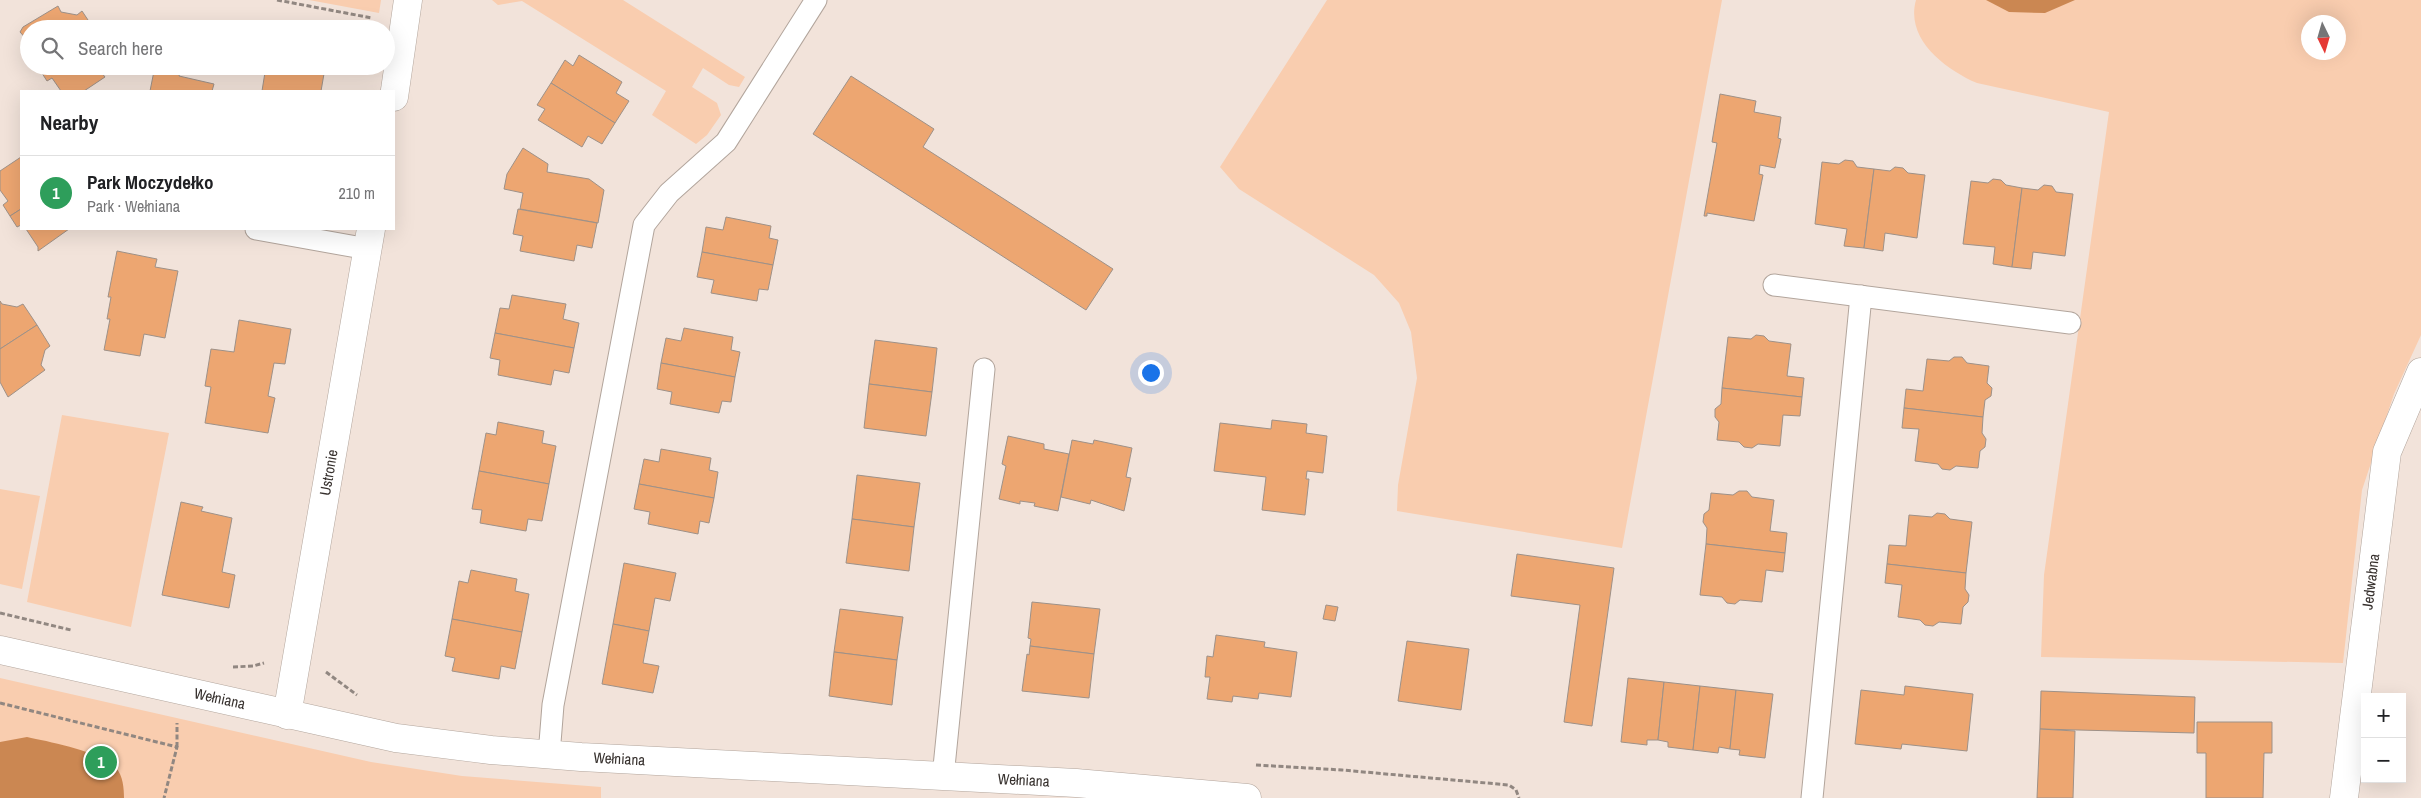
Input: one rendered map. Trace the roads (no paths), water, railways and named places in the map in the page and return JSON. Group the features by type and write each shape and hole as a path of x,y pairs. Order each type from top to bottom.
{"street":[{"path":"395,90 406,12"},
{"name":"Ustronie","path":"287,715 369,239"},
{"name":"Jedwabna","path":"2344,798 2387,452 2421,372"},
{"name":"Wełniana","path":"0,650 396,738 549,755 943,777 1017,789 1247,798"}],"lane":[{"path":"549,755 553,705 644,225 668,193 726,142 816,0"},
{"path":"267,230 369,239"},
{"path":"1774,284 2070,323"},
{"path":"1812,798 1861,296"},
{"path":"943,777 984,369"}],"place":[{"name":"Park Moczydełko","path":"101,762"}]}
